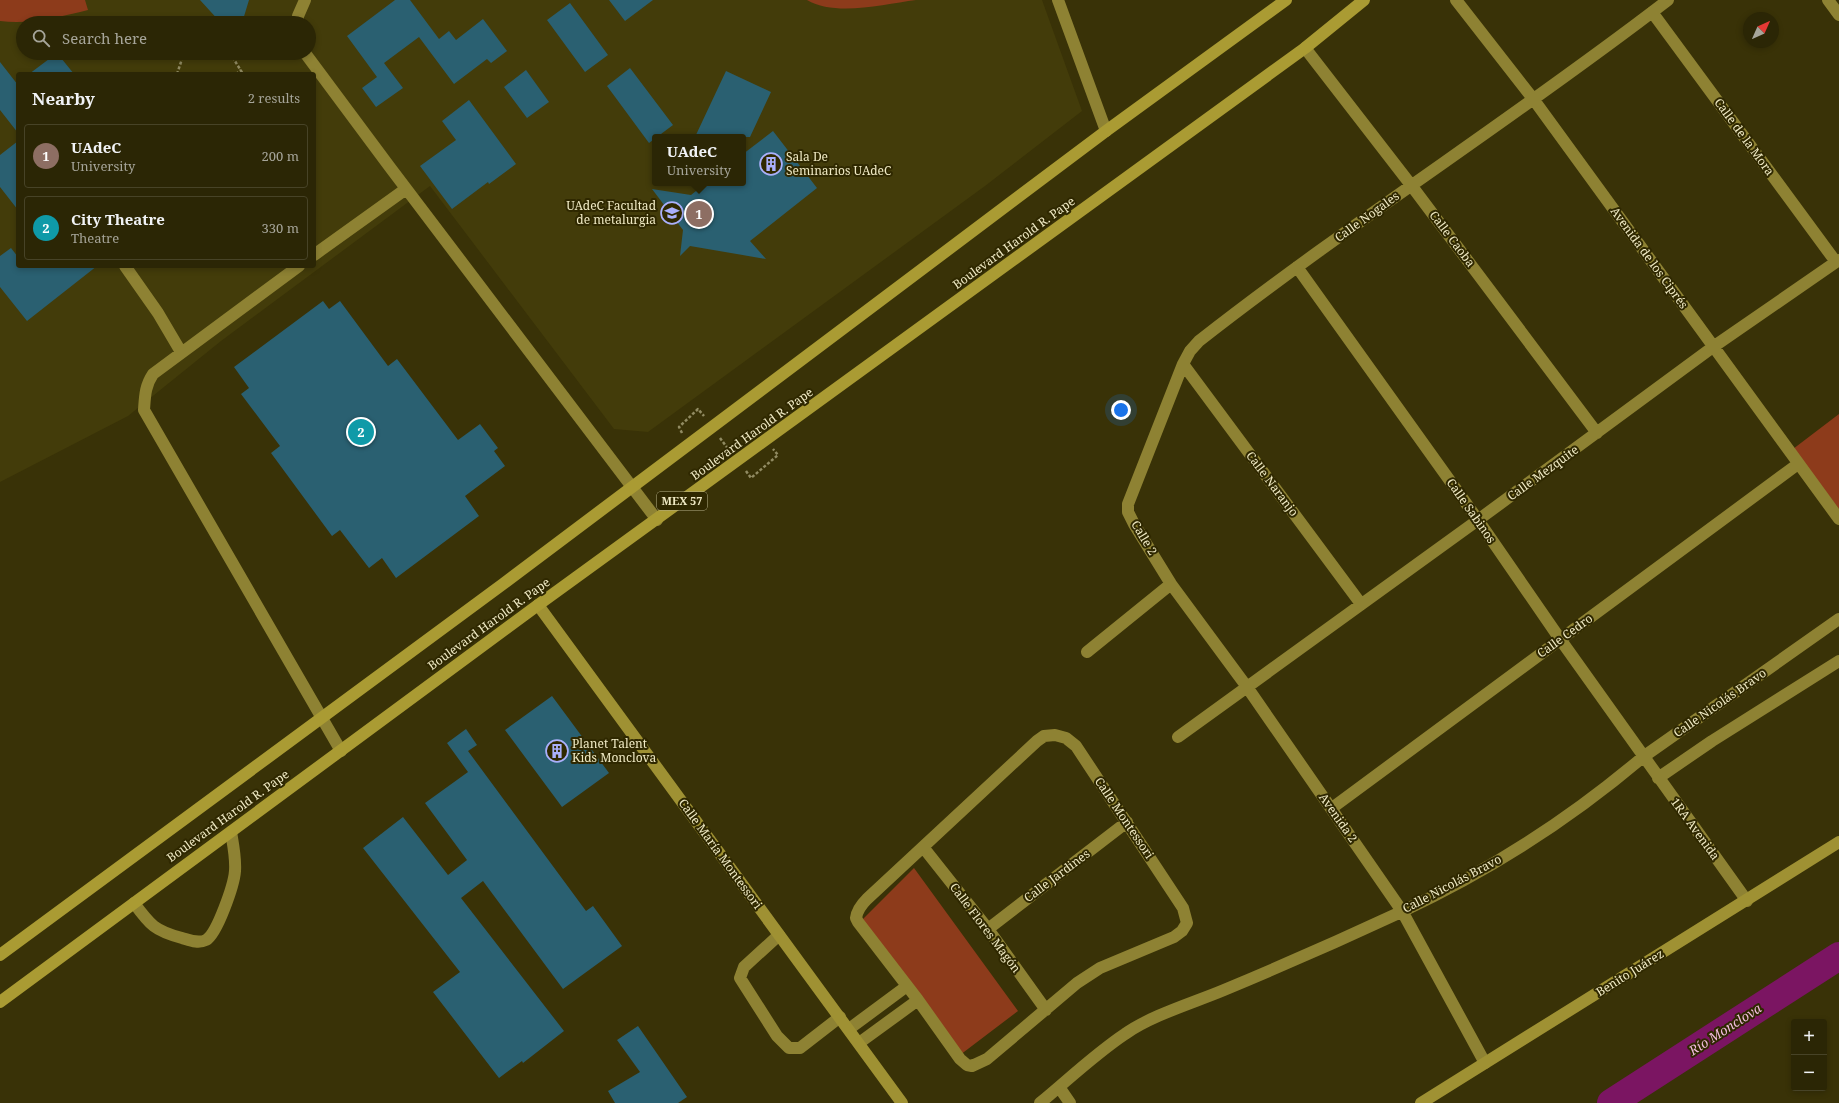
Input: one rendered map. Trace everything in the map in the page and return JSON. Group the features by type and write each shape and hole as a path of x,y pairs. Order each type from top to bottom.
{"highway":[{"name":"Boulevard Harold R. Pape","path":"0,955 632,488 1106,131 1286,0"},
{"name":"Boulevard Harold R. Pape","path":"0,1002 538,605 1305,48 1364,0"}],"main road":[{"name":"Calle María Montessori","path":"538,605 902,1103"},
{"name":"Benito Juárez","path":"1421,1103 1747,901 1839,842"}],"street":[{"path":"298,16 304,0"},
{"path":"1058,0 1106,131"},
{"name":"Avenida de los Ciprés","path":"1456,0 1534,100 1713,348 1839,519"},
{"name":"Calle Nogales","path":"1134,490 1183,364 1190,351 1199,342 1297,268 1411,185 1534,100 1668,0"},
{"path":"1828,0 1839,15"},
{"name":"Calle de la Mora","path":"1652,12 1837,261"},
{"name":"Calle Caoba","path":"1305,48 1411,185 1597,433"},
{"path":"310,60 657,520"},
{"path":"316,254 406,189"},
{"name":"Calle Mezquite","path":"1178,737 1713,348 1837,261"},
{"path":"126,268 158,313 181,352"},
{"path":"296,268 153,374 147,382 144,410 341,751"},
{"name":"Calle Sabinos","path":"1297,268 1478,520 1643,757"},
{"name":"Calle Naranjo","path":"1183,364 1361,604"},
{"name":"Calle Cedro","path":"1332,808 1798,464"},
{"name":"Calle 2","path":"1134,490 1128,504 1128,512 1171,584"},
{"path":"1087,652 1171,584"},
{"name":"Avenida 2","path":"1171,584 1247,687 1402,911 1485,1063"},
{"name":"Calle Nicolás Bravo","path":"1040,1103 1106,1048 1141,1024 1277,968 1402,911 1484,869 1573,811 1643,757 1839,619"},
{"path":"1658,778 1712,741 1839,661"},
{"name":"Calle Montessori","path":"1056,735 1066,738 1076,746 1127,822 1183,908 1187,920 1185,928 1174,937 1100,968 1077,983 987,1059 972,1066 967,1065 960,1059 918,1000 856,918 858,911 864,903 923,847 1037,740 1044,736 1056,735"},
{"name":"1RA Avenida","path":"1643,757 1747,901"},
{"name":"Calle Jardines","path":"988,929 1127,822"},
{"path":"134,903 149,923 158,930 196,942 206,940 213,933 234,882 235,871 231,832"},
{"name":"Calle Flores Magón","path":"923,847 988,929 1046,1010"},
{"path":"779,936 744,967 740,978 777,1036 789,1048 800,1048 840,1017"},
{"path":"849,1029 907,986"},
{"path":"859,1043 918,1000"},
{"path":"1059,1087 1070,1103"}],"path":[{"path":"178,72 182,60"},
{"path":"235,60 241,70 238,72"},
{"path":"679,428 698,409 708,422"},
{"path":"718,434 732,453"},
{"path":"741,465 751,478 778,455"}],"shaded area":[{"path":"0,0 1042,0 1082,111 985,186 648,432 614,429 430,186 221,341 128,416 0,482"},
{"path":"0,0 85,0 88,10 63,16 16,16 16,22 0,21"},
{"path":"807,0 916,0 846,9 819,5"},
{"path":"1839,414 1839,509 1793,449"},
{"path":"914,868 1018,1011 960,1055 862,920"}],"building":[{"path":"200,0 249,0 244,16 215,16"},
{"path":"395,0 410,0 439,39 449,31 456,40 483,19 507,51 491,63 487,59 454,84 419,37 384,63 403,88 376,107 362,88 377,77 347,36"},
{"path":"609,0 653,0 625,21"},
{"path":"570,3 608,55 585,72 547,20"},
{"path":"48,60 63,60 72,72 32,72"},
{"path":"0,62 16,82 16,130 0,110"},
{"path":"630,68 673,125 661,134 652,134 652,141 649,143 607,86"},
{"path":"526,70 549,102 527,118 504,87"},
{"path":"726,71 771,92 750,137 746,137 746,134 696,134"},
{"path":"469,100 516,164 489,184 488,182 452,209 420,166 456,140 442,121"},
{"name":"Sala De Seminarios UAdeC","path":"773,131 817,188 750,241 766,259 690,246 680,256 683,230 652,189 691,195 702,186 746,186 746,152"},
{"path":"16,143 16,207 0,187 0,155"},
{"path":"11,248 16,254 16,268 94,268 27,321 0,287 0,256"},
{"path":"323,301 329,309 340,301 388,366 397,359 458,440 480,424 498,448 494,451 505,466 465,496 479,516 396,578 382,558 369,568 340,530 332,536 271,453 280,446 241,394 249,388 234,367"},
{"name":"Planet Talent Kids Monclova","path":"552,696 609,773 562,807 505,730"},
{"path":"466,729 477,745 468,751 586,911 593,906 622,946 563,989 483,881 461,898 564,1031 523,1063 522,1061 499,1078 433,992 460,972 363,848 403,817 448,875 467,860 425,803 468,772 447,743"},
{"path":"638,1026 687,1097 678,1103 615,1103 608,1091 640,1072 617,1040"}],"waterway":[{"name":"Río Monclova","path":"1611,1103 1839,956"}],"place":[{"name":"Sala De Seminarios UAdeC","path":"771,164"},
{"name":"UAdeC Facultad de metalurgia","path":"672,213"},
{"name":"UAdeC","path":"699,214"},
{"name":"City Theatre","path":"361,432"},
{"name":"Planet Talent Kids Monclova","path":"557,751"}]}
